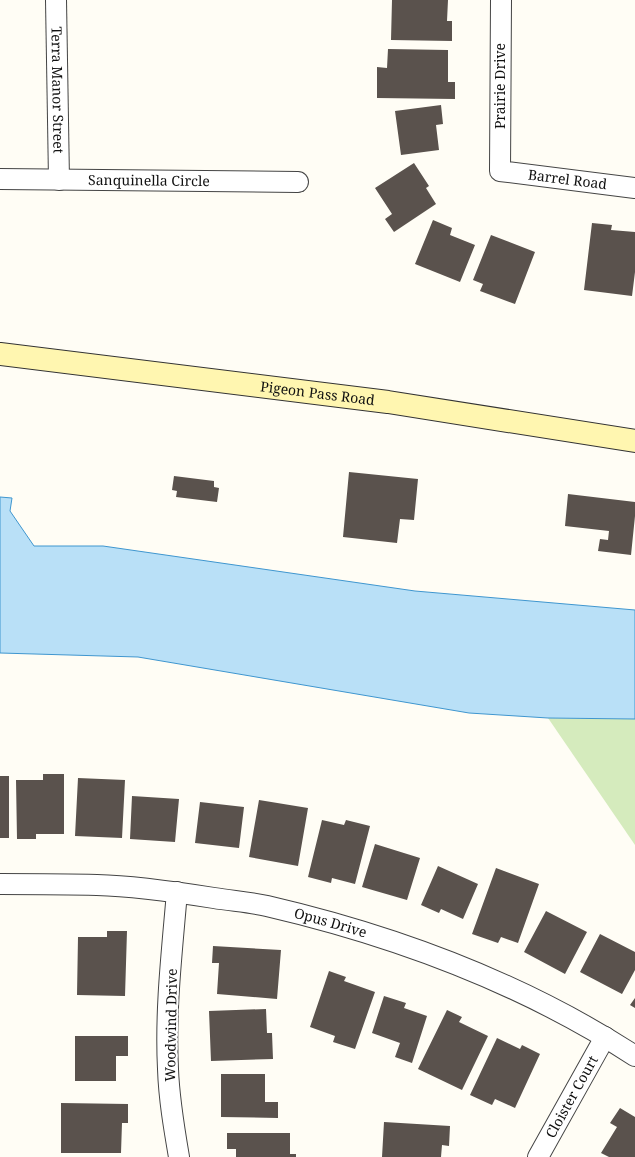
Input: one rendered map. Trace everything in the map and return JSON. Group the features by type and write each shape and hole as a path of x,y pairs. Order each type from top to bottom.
{"street":[{"name":"Terra Manor Street","path":"56,0 60,180"},
{"name":"Prairie Drive","path":"500,0 500,172"},
{"name":"Barrel Road","path":"500,172 635,188"},
{"name":"Sanquinella Circle","path":"0,179 298,182"},
{"name":"Pigeon Pass Road","path":"0,354 388,402 635,441"},
{"name":"Opus Drive","path":"0,884 99,885 177,892 266,906 363,932 461,966 527,996 605,1037 635,1056"},
{"name":"Woodwind Drive","path":"177,892 168,1015 168,1069 173,1125 179,1157"},
{"name":"Cloister Court","path":"538,1157 605,1037"}],"green space":[{"path":"548,718 635,719 635,845"}],"water":[{"path":"0,497 12,498 10,511 34,546 103,546 415,591 635,610 635,719 548,718 469,713 138,657 0,653"}],"building":[{"path":"392,0 448,0 447,21 452,21 452,41 391,40"},
{"path":"388,49 448,50 448,82 455,82 455,99 377,98 377,67 387,68"},
{"path":"441,105 443,124 436,125 439,150 401,155 395,111"},
{"path":"414,163 429,186 426,188 436,204 394,232 385,219 392,214 375,188"},
{"path":"433,220 452,228 450,235 475,245 460,282 415,264"},
{"path":"592,223 612,225 611,230 635,232 635,272 632,296 584,290"},
{"path":"491,235 535,252 515,304 480,291 483,284 473,280"},
{"path":"349,472 418,479 414,520 400,519 397,543 343,537"},
{"path":"174,476 214,481 214,487 219,488 217,502 176,497 177,491 172,490"},
{"path":"568,494 635,502 631,555 598,551 600,539 608,540 609,531 565,526"},
{"path":"43,774 64,774 64,834 36,834 36,839 17,839 16,780 43,780"},
{"path":"0,776 9,776 9,838 0,838"},
{"path":"78,778 125,780 122,838 75,836"},
{"path":"132,796 179,799 175,842 130,839"},
{"path":"259,800 308,808 298,866 249,857"},
{"path":"200,802 244,807 239,848 195,843"},
{"path":"322,820 344,825 346,820 370,826 355,884 332,878 331,883 308,877"},
{"path":"375,844 420,858 407,900 362,887"},
{"path":"438,866 478,884 463,919 441,909 439,913 421,905"},
{"path":"496,868 539,884 518,943 501,937 498,943 472,934"},
{"path":"546,911 587,932 565,974 524,952"},
{"path":"107,931 127,931 125,996 77,995 78,937 107,937"},
{"path":"600,934 635,952 635,970 622,994 580,972"},
{"path":"213,946 281,950 277,999 217,994 219,963 212,963"},
{"path":"329,971 346,977 344,981 375,992 355,1049 333,1042 335,1036 310,1027"},
{"path":"384,996 406,1003 404,1008 427,1016 412,1063 395,1057 400,1043 372,1033"},
{"path":"635,998 635,1008 630,1005"},
{"path":"266,1009 267,1033 272,1033 273,1059 211,1061 209,1011"},
{"path":"447,1010 462,1017 459,1022 488,1036 462,1090 418,1069"},
{"path":"75,1036 128,1036 128,1056 116,1056 116,1081 75,1081"},
{"path":"497,1038 520,1049 522,1045 540,1054 515,1108 495,1099 492,1105 470,1095"},
{"path":"221,1074 265,1074 265,1102 278,1102 278,1118 221,1117"},
{"path":"61,1103 128,1104 128,1123 122,1123 121,1153 61,1153"},
{"path":"620,1108 635,1117 635,1157 609,1157 601,1153 617,1127 610,1123"},
{"path":"384,1122 450,1126 449,1146 442,1145 441,1157 382,1157"},
{"path":"227,1133 290,1133 290,1154 296,1154 296,1157 236,1157 236,1149 227,1149"}]}
